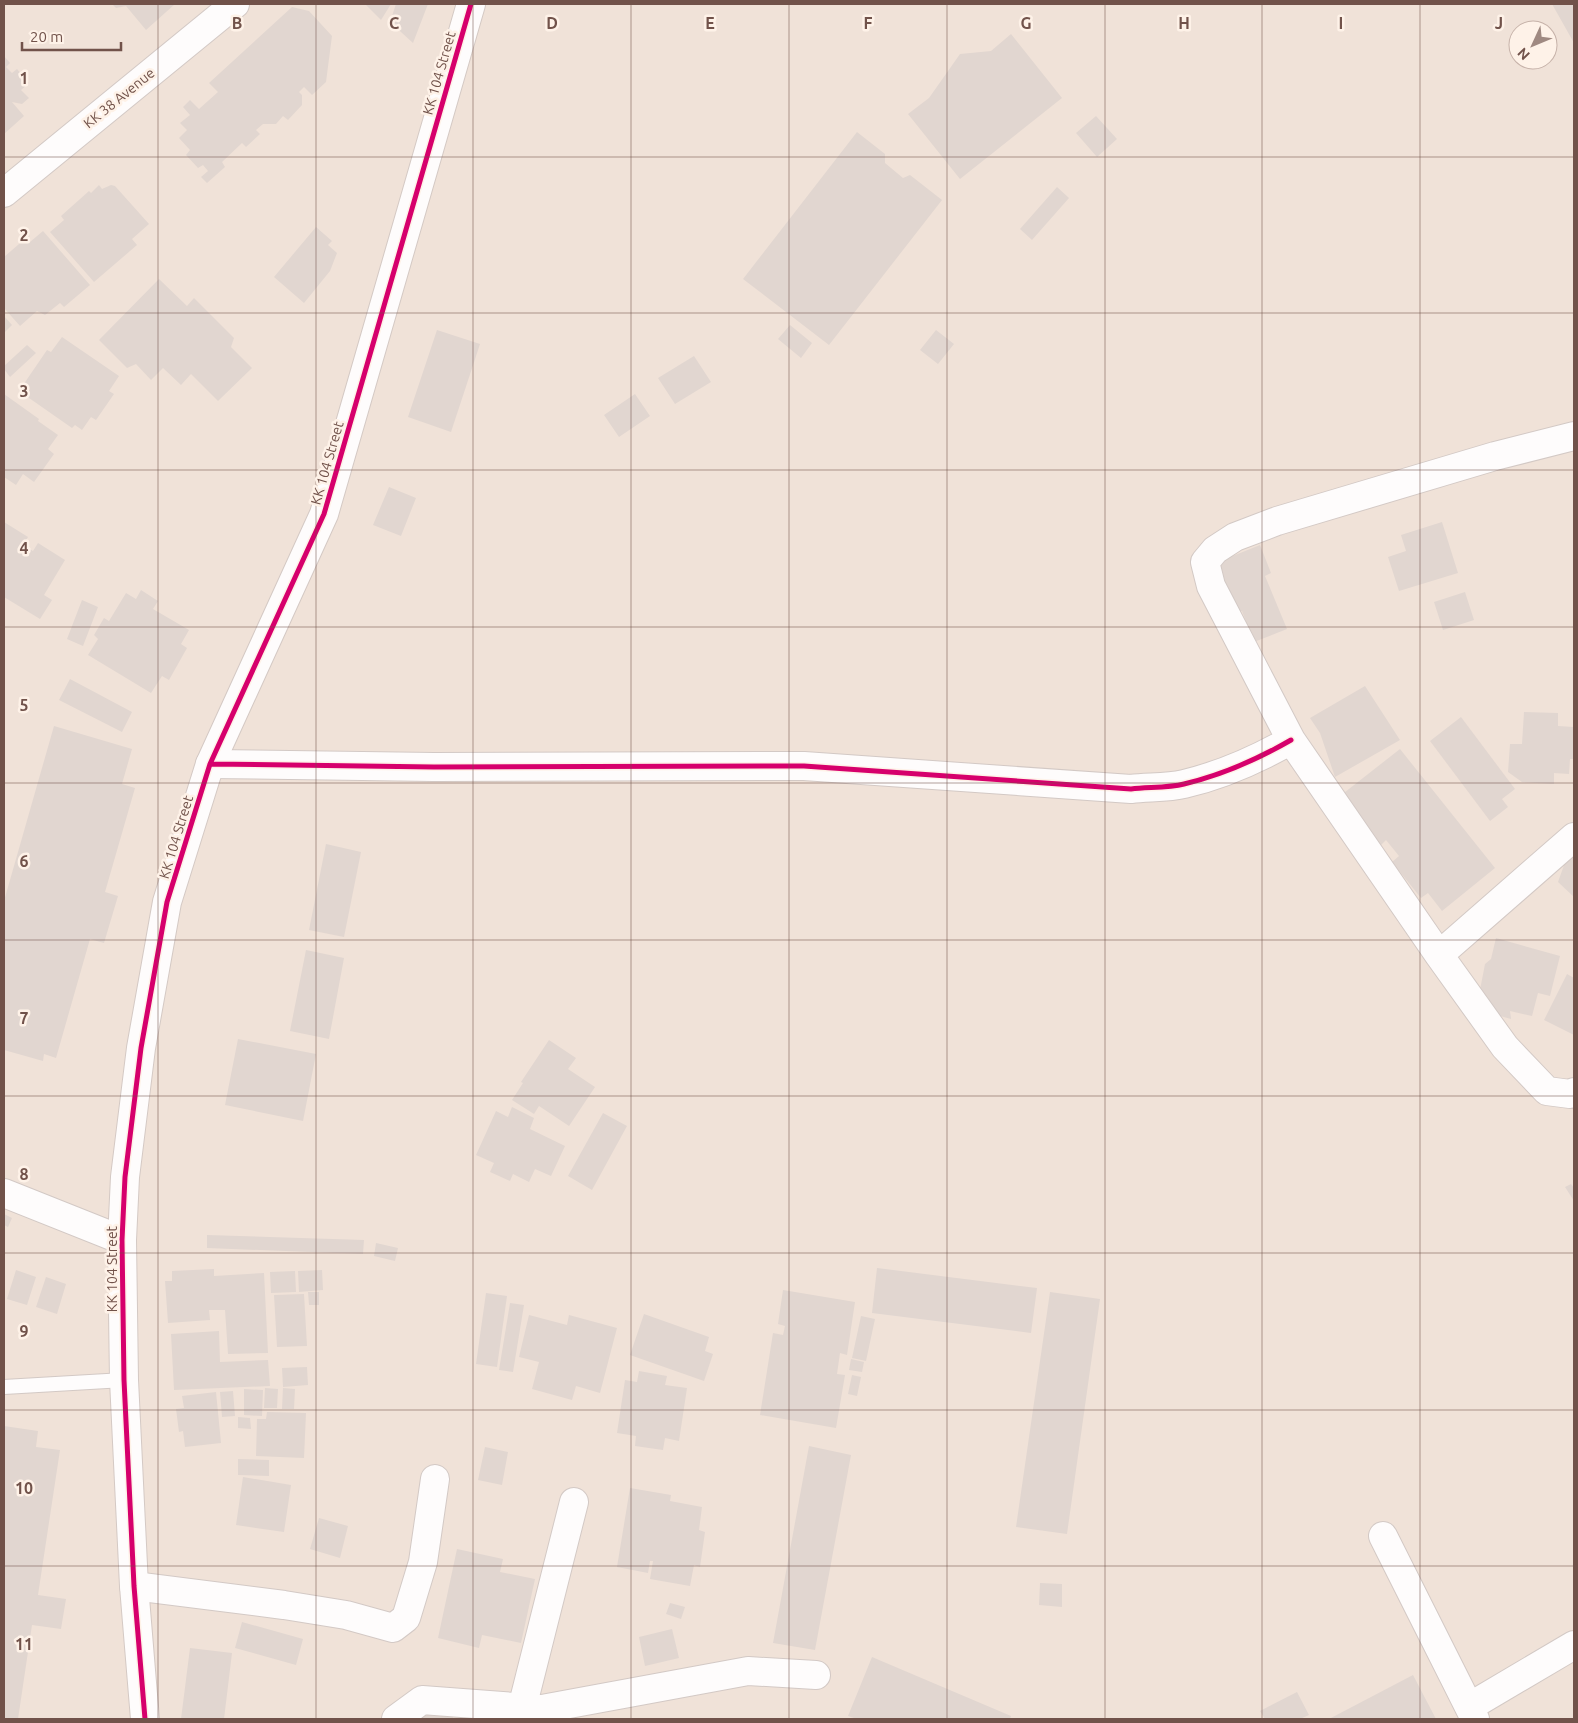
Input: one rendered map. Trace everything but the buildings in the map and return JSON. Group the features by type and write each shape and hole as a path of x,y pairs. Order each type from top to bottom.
{"street":[{"name":"KK 38 Avenue","path":"4,193 235,4"},
{"name":"KK 104 Street","path":"145,1719 134,1586 124,1380 122,1240 125,1177 141,1048 167,902 210,764 324,514 471,4"},
{"path":"1574,436 1495,456 1277,521 1235,537 1215,550 1205,562 1211,586 1291,740 1439,955 1505,1047 1547,1091 1570,1094 1574,1092"},
{"path":"210,764 434,767 804,766 1131,789 1183,784 1237,767 1267,754 1291,740"},
{"path":"1439,955 1574,836"},
{"path":"4,1193 122,1240"},
{"path":"134,1586 284,1605 346,1615 393,1628 406,1618 423,1562 435,1479"},
{"path":"535,1712 574,1502"},
{"path":"1382,1536 1472,1713 1574,1645"},
{"path":"396,1719 422,1700 535,1712 748,1671 816,1675"}],"lane":[{"path":"4,1387 124,1380"}],"shaded area":[{"path":"4,4 1574,4 1574,1719 4,1719"}],"cycle path":[{"path":"145,1719 134,1586 124,1380 122,1240 125,1177 141,1048 167,902 210,764 324,514 471,4"},
{"path":"210,764 434,767 804,766 1131,789 1184,784 1212,776 1266,754 1291,740"}]}
